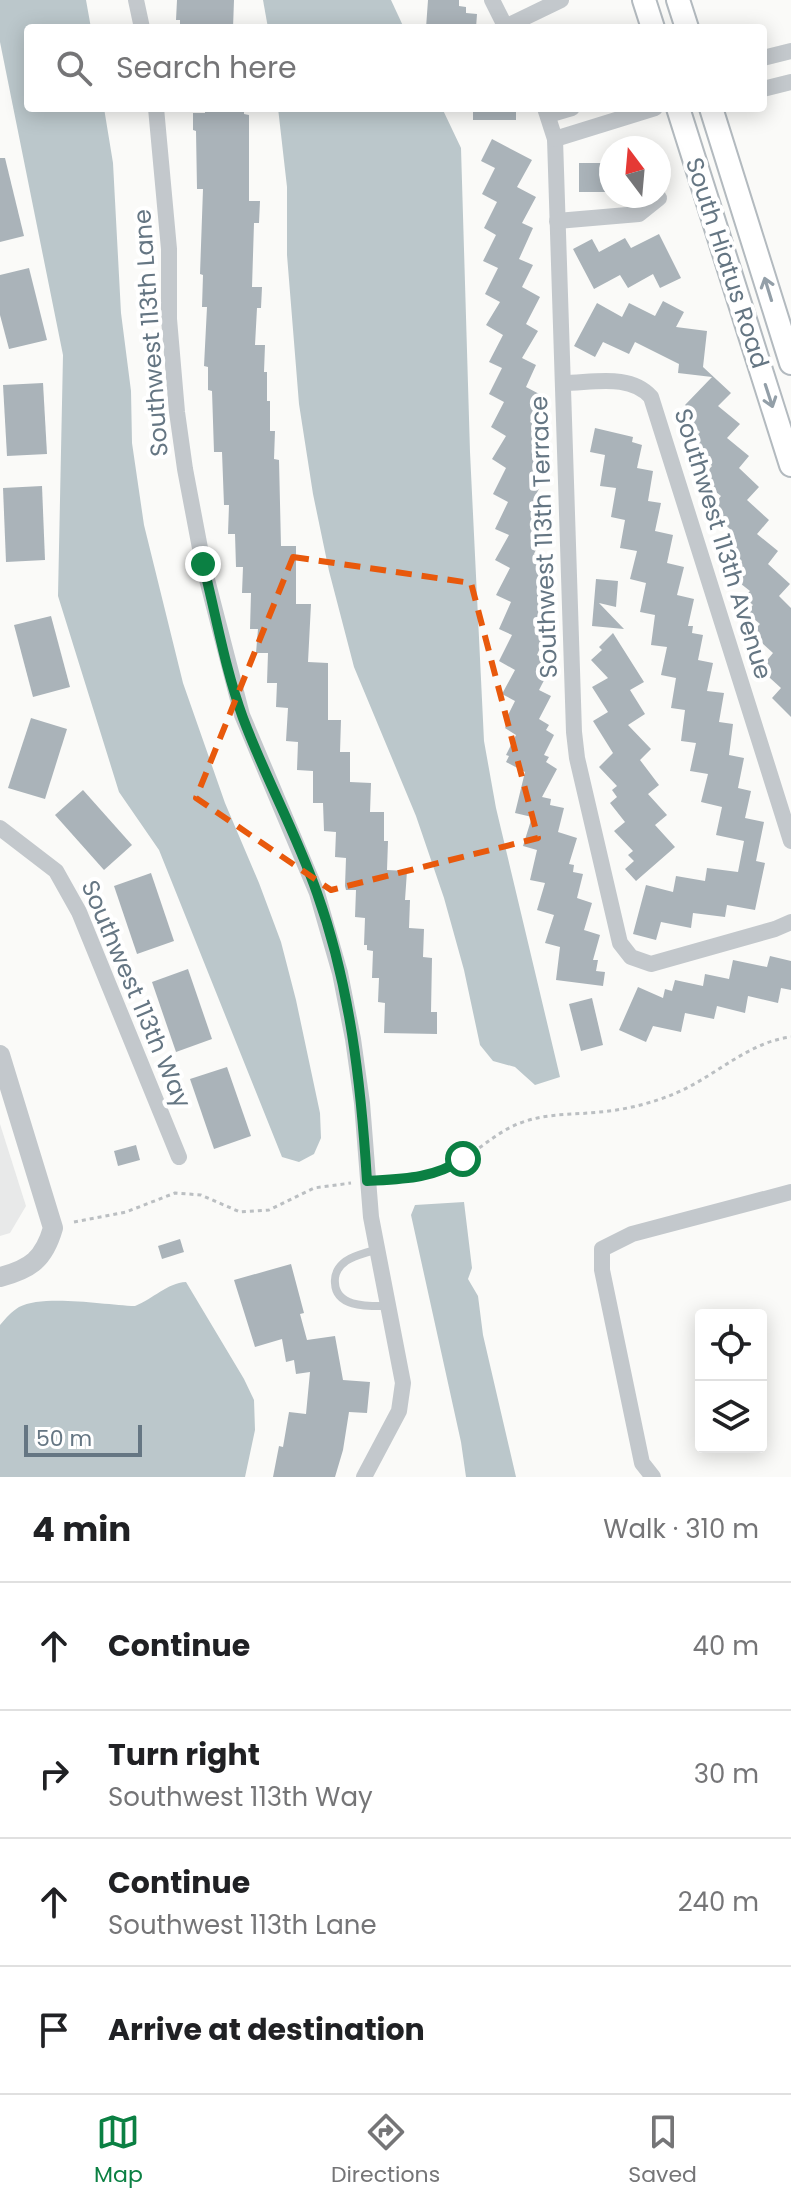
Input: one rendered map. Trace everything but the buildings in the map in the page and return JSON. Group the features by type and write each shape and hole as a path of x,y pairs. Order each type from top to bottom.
{"main road":[{"path":"644,0 652,24"},
{"path":"678,0 686,24"},
{"name":"South Hiatus Road","path":"679,112 791,465"},
{"name":"South Hiatus Road","path":"712,112 791,363"}],"street":[{"path":"136,0 141,24"},
{"path":"492,0 503,24"},
{"path":"513,24 561,0"},
{"path":"767,57 791,51"},
{"path":"767,88 791,82"},
{"name":"Southwest 113th Lane","path":"156,112 168,233 169,319 177,412 203,564 242,715 317,893 340,973 362,1103 367,1181"},
{"name":"Southwest 113th Terrace","path":"547,112 555,139 577,758 620,943 631,957 651,964 791,922"},
{"path":"555,139 642,112"},
{"path":"557,221 639,214 646,208"},
{"name":"Southwest 113th Avenue","path":"563,383 630,382 643,388 651,397 791,841"},
{"name":"Southwest 113th Way","path":"0,828 56,871 79,912 179,1157"},
{"path":"0,1055 53,1228 46,1251 22,1271 0,1277"},
{"path":"364,1477 399,1411 403,1383 367,1181"},
{"path":"653,1477 642,1463 602,1270 602,1249 632,1234 791,1192"}],"lane":[{"path":"377,1249 345,1261 335,1274 334,1287 342,1298 359,1306 388,1306"}],"path":[{"path":"74,1222 126,1212 175,1193 201,1195 240,1212 269,1210 314,1188 436,1174 495,1135 525,1121 558,1114 618,1110 663,1099 707,1078 764,1043 791,1037"}],"highlighted area":[{"path":"293,557 471,583 538,838 331,890 196,798"}],"shaded area":[{"path":"0,0 86,0 90,24 24,24 24,112 105,112 113,163 121,313 131,391 132,443 144,525 183,683 225,803 281,942 296,1000 320,1113 321,1138 314,1154 299,1162 282,1157 159,850 119,792 58,596 63,355 0,42"},
{"path":"263,0 391,0 402,24 267,24"},
{"path":"278,112 444,112 461,148 470,452 484,741 496,808 560,1077 535,1085 515,1067 493,1061 480,1045 444,898 416,816 354,667 329,571 299,404 287,255 287,187"},
{"path":"0,1124 26,1206 10,1233 0,1236"},
{"path":"464,1202 472,1268 468,1279 478,1296 483,1335 516,1477 466,1477 411,1215 415,1205"},
{"path":"186,1282 254,1400 255,1430 245,1477 0,1477 0,1325 19,1307 30,1303 75,1301 135,1306 173,1285"}],"route":[{"path":"203,564 242,715 317,893 340,973 362,1103 367,1181 420,1178 436,1174 463,1159"}]}
